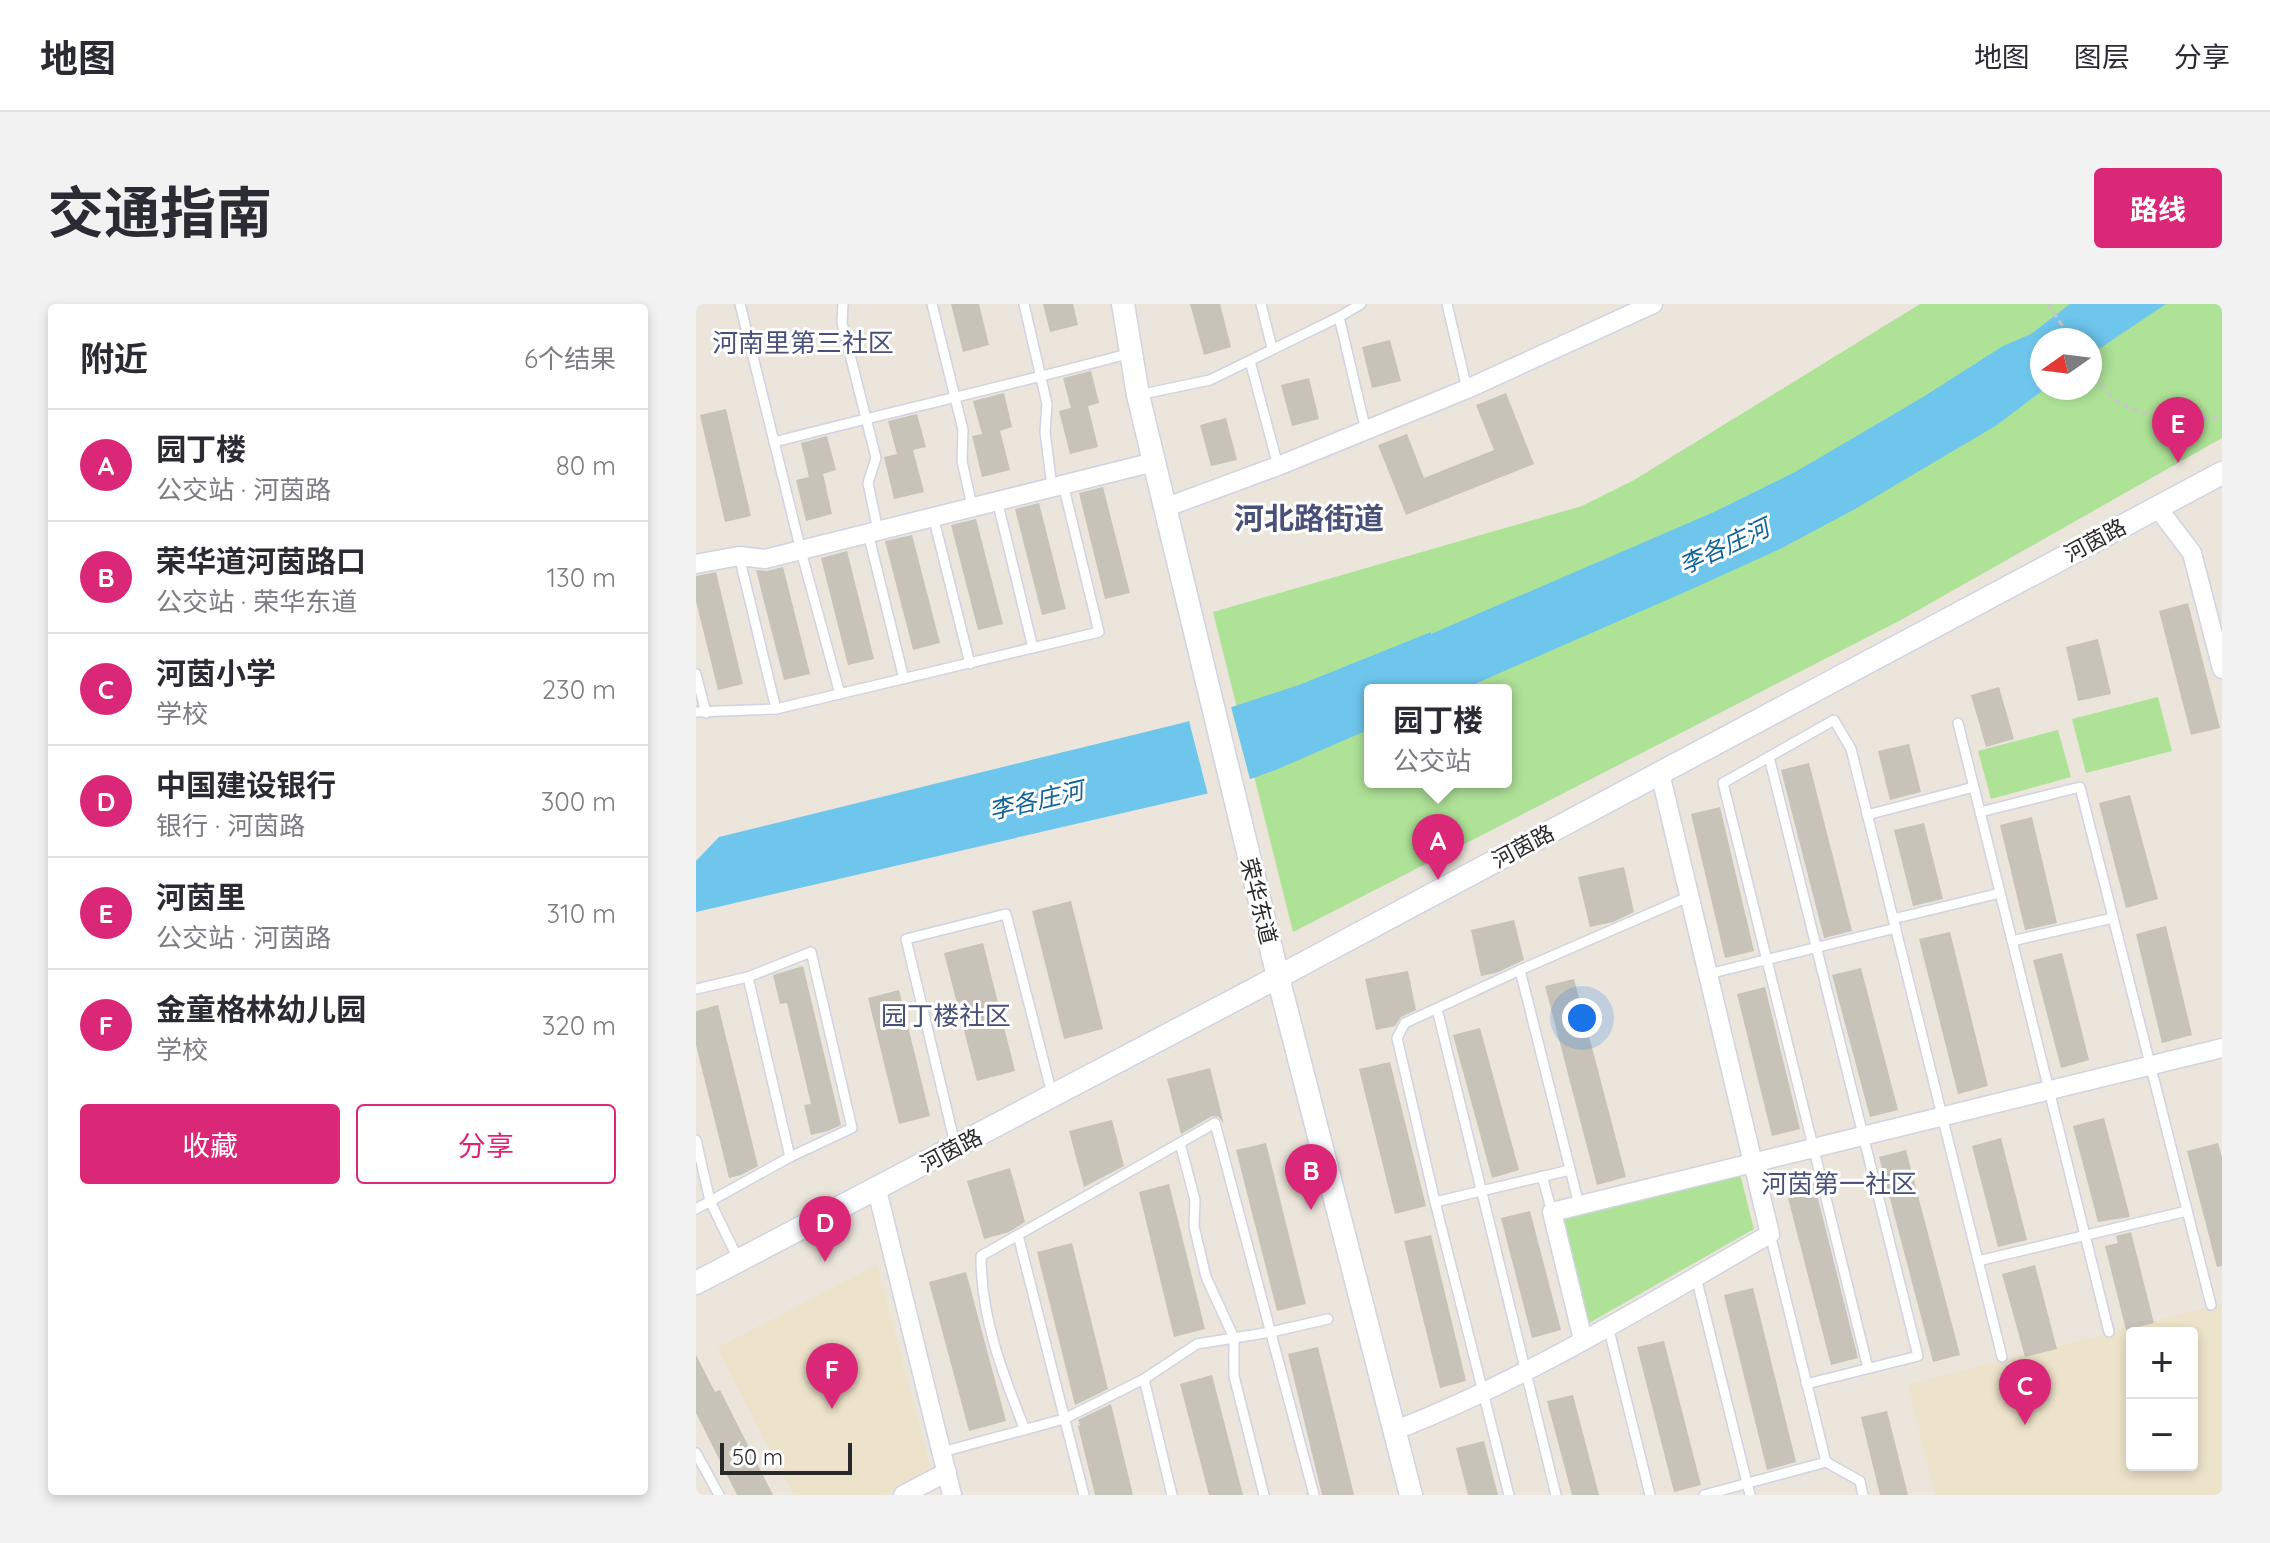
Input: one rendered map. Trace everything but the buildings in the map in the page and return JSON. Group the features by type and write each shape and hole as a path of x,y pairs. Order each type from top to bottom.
{"street":[{"name":"荣华东道","path":"1123,304 1138,395 1209,696 1411,1495"},
{"path":"1164,508 1278,466 1467,389 1653,304"},
{"path":"696,564 739,556 765,559 801,551 1154,462"},
{"name":"河茵路","path":"696,1283 1053,1097 2222,473"},
{"path":"2157,507 2192,553 2222,669"},
{"path":"1396,1430 1445,1411 1583,1340 1770,1234 1660,773"},
{"path":"1583,1340 1552,1212 2222,1048"},
{"path":"877,1190 952,1495"},
{"path":"903,1495 947,1472"}],"lane":[{"path":"740,304 840,694"},
{"path":"843,304 842,323 876,458 868,483 873,532 904,679"},
{"path":"932,304 963,430 962,461 972,506"},
{"path":"696,674 701,713 776,709 1099,632 1057,486 1045,432 1047,404 1024,304"},
{"path":"1261,304 1272,348"},
{"path":"1447,304 1467,389"},
{"path":"1138,395 1210,380 1339,317 1356,305"},
{"path":"1339,317 1366,431"},
{"path":"774,442 1131,353"},
{"path":"1250,361 1278,466"},
{"path":"997,500 1033,648"},
{"path":"933,516 970,664"},
{"path":"739,556 776,709"},
{"path":"1868,1368 1723,783 1834,720 1851,749 2002,1357"},
{"path":"1958,723 2109,1332"},
{"path":"1769,757 1918,1356 1806,1384"},
{"path":"1867,815 1974,787"},
{"path":"1980,812 2080,787 2211,1305"},
{"path":"1708,974 1817,948 2000,893"},
{"path":"1509,1495 1397,1038 1405,1023 1688,897"},
{"path":"956,1148 906,939 1006,914 1053,1097"},
{"path":"2012,941 2113,918"},
{"path":"696,989 748,977 811,952 852,1128 790,1157 696,1209"},
{"path":"1520,970 1579,1205"},
{"path":"748,977 790,1157"},
{"path":"1437,1009 1556,1495"},
{"path":"1025,1430 999,1363 981,1286 981,1256 1215,1123 1314,1495"},
{"path":"696,1140 710,1201 739,1261"},
{"path":"1180,1143 1195,1200 1194,1226 1206,1277 1234,1338 1234,1376 1264,1495"},
{"path":"1435,1202 1570,1170"},
{"path":"1542,1176 1552,1212"},
{"path":"1978,1261 2187,1211"},
{"path":"1770,1234 1826,1462"},
{"path":"1018,1235 1084,1495"},
{"path":"1696,1276 1750,1495"},
{"path":"942,1452 1064,1419 1144,1379 1197,1344 1328,1319"},
{"path":"1608,1326 1650,1495"},
{"path":"1144,1379 1172,1495"},
{"path":"696,1453 719,1495"},
{"path":"1704,1495 1826,1462 1860,1481 1863,1495"}],"path":[{"path":"2049,306 2064,328"},
{"path":"2102,385 2111,397 2138,412 2156,417 2222,417"}],"shaded area":[{"path":"877,1265 931,1470 885,1495 794,1495 717,1348"},
{"path":"2222,1304 2222,1495 1935,1495 1908,1385 2126,1329 2126,1471 2198,1471 2198,1327 2133,1327"}],"green space":[{"path":"1920,304 2222,304 2222,438 1899,621 1293,932 1213,612 1582,506 1634,480"},
{"path":"2158,697 2172,751 2086,773 2072,719"},
{"path":"2058,730 2071,777 1991,799 1978,751"},
{"path":"1740,1174 1754,1229 1589,1323 1563,1219"}],"water":[{"path":"2070,304 2166,304 2102,347 2102,328 2039,328"},
{"name":"李各庄河","path":"2030,334 2030,400 1997,425 1855,509 1780,549 1475,684 1364,684 1364,732 1278,769 1214,792 696,912 696,861 719,837 1186,722 1299,685 1431,634 1714,512 1797,471 2003,346"}],"pier":[{"path":"1230,703 1251,783 1208,795 1188,717"}],"place":[{"name":"河茵里","path":"2178,463"},
{"name":"园丁楼","path":"1438,880"},
{"name":"荣华道河茵路口","path":"1311,1210"},
{"name":"中国建设银行","path":"825,1262"},
{"name":"金童格林幼儿园","path":"832,1409"},
{"name":"河茵小学","path":"2025,1425"}],"district":[{"name":"河南里第三社区","path":"803,342"},
{"name":"河北路街道","path":"1309,518"},
{"name":"园丁楼社区","path":"946,1015"},
{"name":"河茵第一社区","path":"1839,1183"}]}
